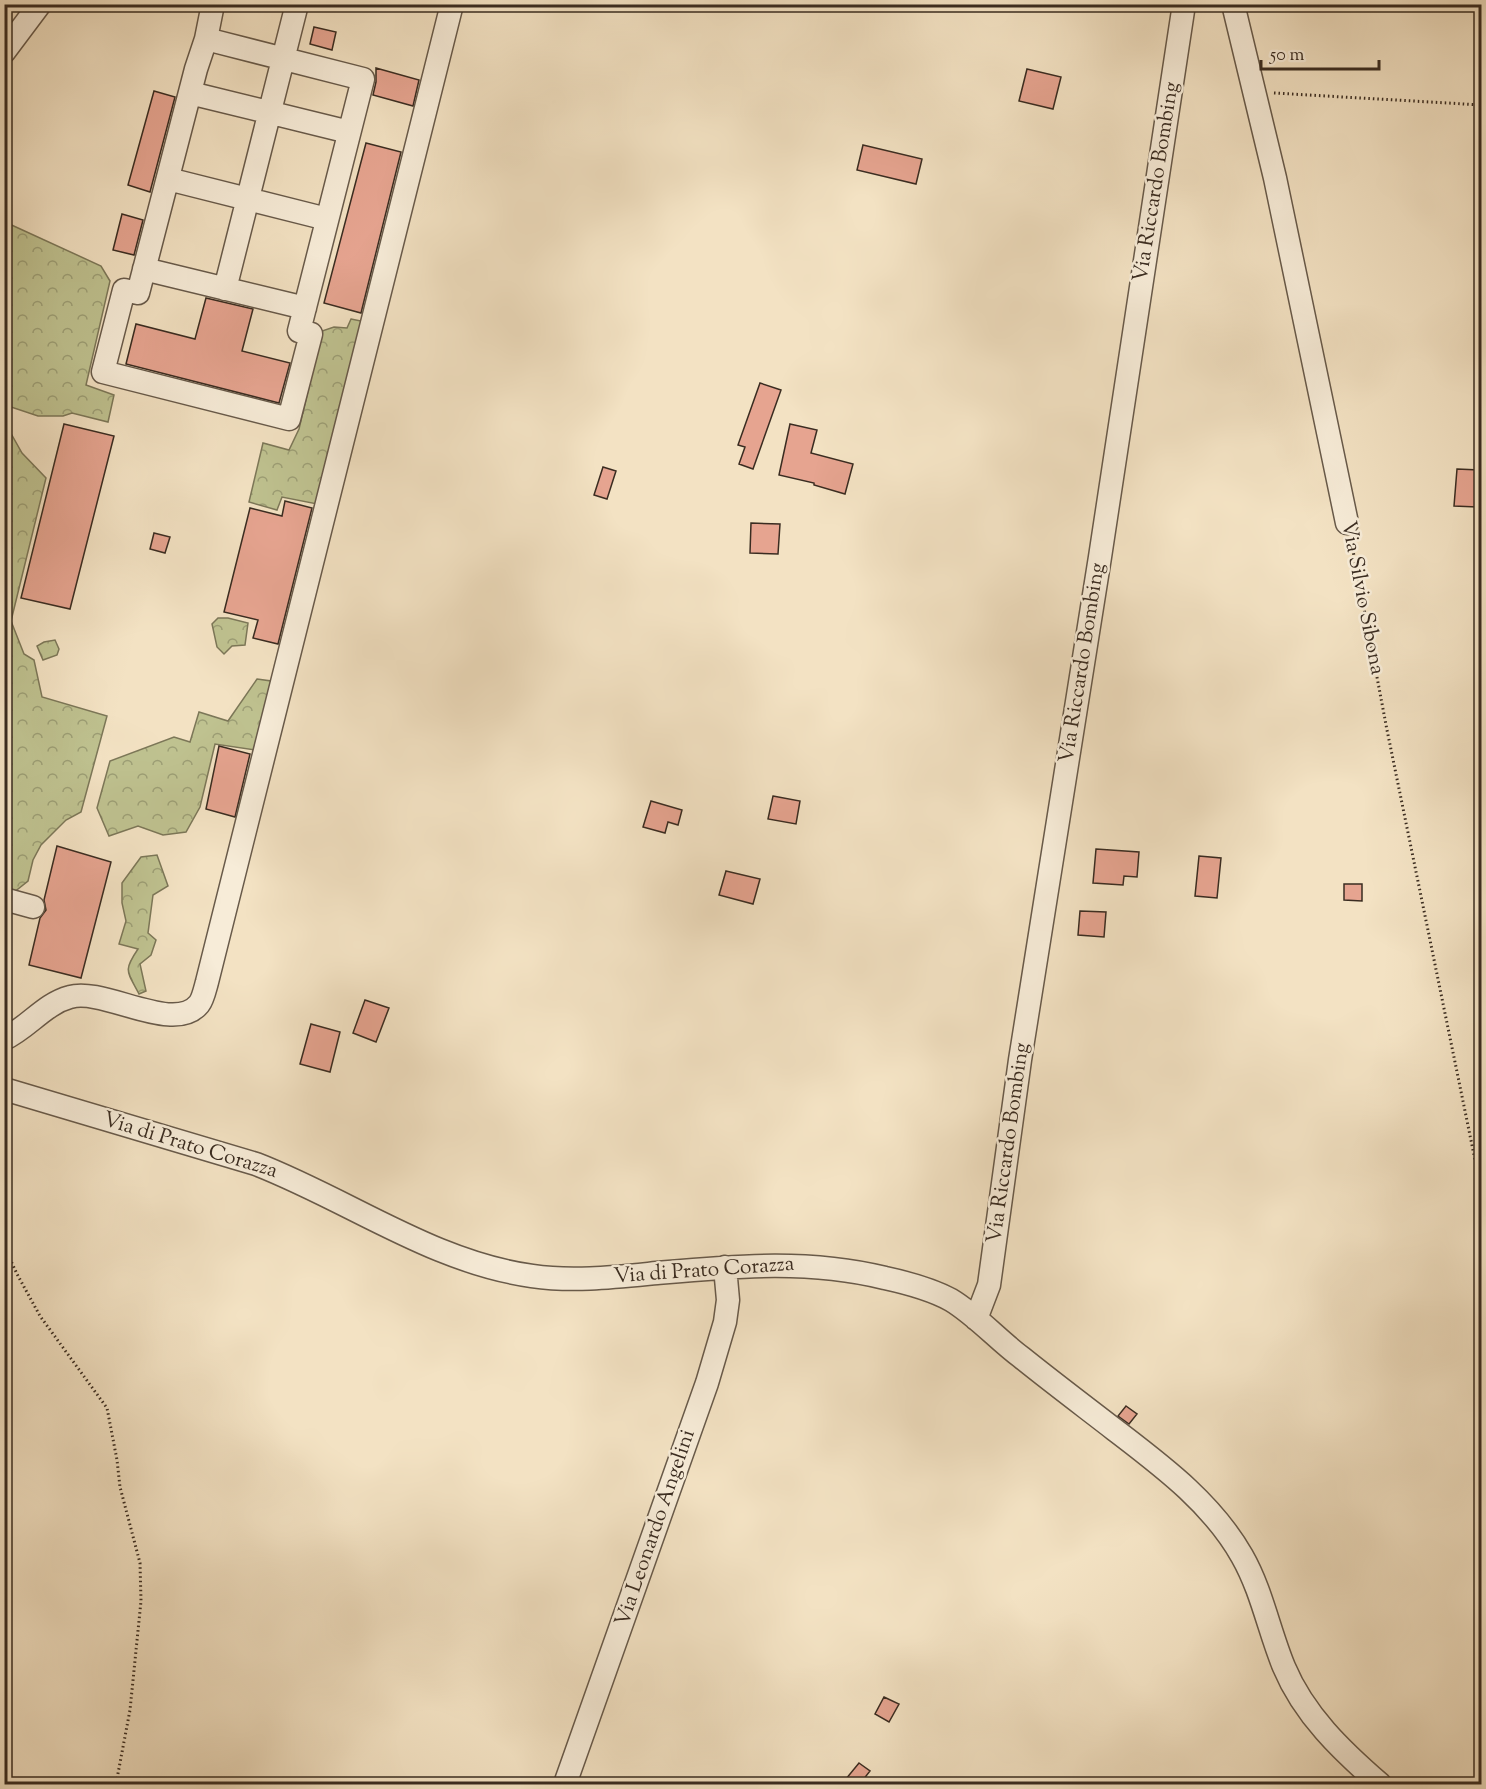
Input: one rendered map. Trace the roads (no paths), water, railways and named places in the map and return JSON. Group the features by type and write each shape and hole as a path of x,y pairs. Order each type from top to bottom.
{"street":[{"path":"4,51 40,4"},
{"path":"206,39 363,79 299,331 310,334 289,419 103,372 124,290 138,293 206,39 213,4"},
{"path":"225,289 297,4"},
{"path":"4,1039 15,1034 50,1005 71,997 86,995 155,1013 174,1015 190,1011 200,1003 452,4"},
{"name":"Via Riccardo Bombing","path":"976,1319 989,1285 1020,1060 1184,4"},
{"name":"Via Silvio Sibona","path":"1233,4 1275,178 1347,523"},
{"path":"190,93 349,132"},
{"path":"168,179 327,219"},
{"path":"144,269 305,308"},
{"path":"4,899 33,907"},
{"name":"Via di Prato Corazza","path":"4,1089 256,1164 292,1178 438,1250 495,1269 540,1277 576,1278 792,1264 859,1271 935,1292 962,1307 1000,1341 1153,1459 1208,1510 1232,1540 1248,1568 1284,1668 1298,1694 1335,1744 1380,1785"},
{"name":"Via Leonardo Angelini","path":"565,1785 707,1383 725,1322 728,1300 724,1267"}]}
